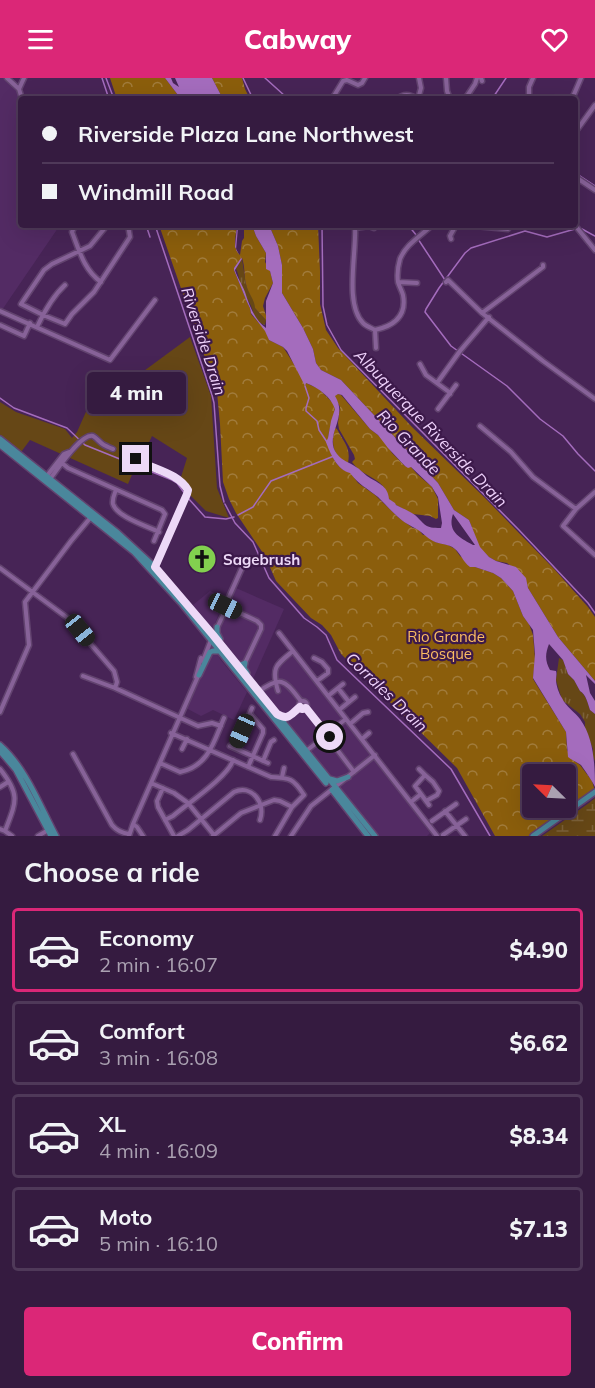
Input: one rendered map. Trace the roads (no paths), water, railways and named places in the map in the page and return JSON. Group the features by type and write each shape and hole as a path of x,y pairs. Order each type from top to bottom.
{"main road":[{"path":"0,442 9,447 134,552 236,664 334,789 375,836"},
{"path":"0,442 118,533 155,567 211,637 219,651 277,714 285,719 368,836"},
{"path":"217,627 218,636 236,664"},
{"path":"199,675 211,652 219,651"},
{"path":"236,664 239,666 245,663 245,670 258,696 277,720 285,719"},
{"path":"0,745 18,763 51,831"},
{"path":"0,752 18,773 56,836"},
{"path":"326,777 337,781 348,777"},
{"path":"536,836 595,794"}],"street":[{"path":"7,78 19,89 21,96"},
{"path":"19,89 24,78"},
{"path":"334,96 344,81 347,80 357,85 365,78"},
{"path":"418,78 421,88 418,96"},
{"path":"529,96 529,87 533,78"},
{"path":"573,96 581,78"},
{"path":"446,79 449,96"},
{"path":"467,96 478,79"},
{"path":"578,128 595,105"},
{"path":"578,179 595,190"},
{"path":"74,228 72,232 88,270 101,282"},
{"path":"104,229 90,246 44,270 21,303 65,324 101,282 130,237 128,228"},
{"path":"355,228 353,294 356,313 363,323 375,330 391,326 399,318 403,302 398,282 398,267 405,250 429,228"},
{"path":"451,239 450,236 454,228"},
{"path":"577,228 595,250"},
{"path":"482,313 543,265"},
{"path":"446,282 448,280 482,313 595,399"},
{"path":"398,282 417,283"},
{"path":"38,327 43,315 66,285"},
{"path":"0,310 110,360 155,300"},
{"path":"437,383 459,352 489,317"},
{"path":"0,326 24,336 30,323"},
{"path":"375,330 376,348"},
{"path":"420,364 426,375 450,394"},
{"path":"438,409 456,385"},
{"path":"480,426 511,452 533,477 576,508"},
{"path":"47,479 87,436 94,437 113,449"},
{"path":"47,479 64,454 70,452"},
{"path":"136,459 179,479 187,488 186,496 155,567"},
{"path":"62,463 93,480 162,510 165,514 154,541"},
{"path":"90,487 93,480"},
{"path":"116,490 112,498 113,504 122,515 159,532"},
{"path":"595,492 576,508 562,526 595,555"},
{"path":"0,712 28,645 25,602 91,517"},
{"path":"179,718 197,670 246,559"},
{"path":"0,568 46,601 80,630 114,671 117,682 115,688"},
{"path":"73,754 112,825 129,835 199,675 211,637 225,611 225,606"},
{"path":"225,606 261,625 245,663"},
{"path":"279,633 437,836"},
{"path":"278,691 275,669 293,651"},
{"path":"314,658 328,669 328,673 317,681"},
{"path":"83,676 198,726 212,723 220,726"},
{"path":"256,692 276,681 288,685 301,701 299,703 330,735 306,751"},
{"path":"328,696 344,684"},
{"path":"338,688 349,702"},
{"path":"339,710 355,697"},
{"path":"285,719 303,707"},
{"path":"252,708 232,747 266,762 271,742 274,740"},
{"path":"350,724 363,713 369,712"},
{"path":"248,767 263,733 263,729 250,714"},
{"path":"160,763 186,773 195,767 207,757 224,718"},
{"path":"327,732 346,719"},
{"path":"172,733 271,777 282,777 296,782 304,795 292,807 275,836"},
{"path":"363,740 369,733"},
{"path":"326,738 354,772"},
{"path":"182,749 187,740"},
{"path":"291,836 311,806 375,755"},
{"path":"165,820 222,776 232,765 233,760"},
{"path":"282,777 284,768"},
{"path":"0,769 15,795 15,808 5,831"},
{"path":"419,769 433,782 442,796"},
{"path":"425,775 415,786 428,803 439,791"},
{"path":"0,788 8,782"},
{"path":"151,783 174,793 188,804 214,836 241,813 274,800 292,807"},
{"path":"163,788 157,801 158,807 176,836 188,830 234,792 242,789 251,792 261,805 263,812 260,820"},
{"path":"411,802 421,794"},
{"path":"432,820 456,804"},
{"path":"445,811 462,835"},
{"path":"443,835 466,819"},
{"path":"132,824 144,836"},
{"path":"0,829 12,836"},
{"path":"38,836 51,831"}],"waterway":[{"path":"102,78 108,96"},
{"name":"Riverside Drain","path":"106,78 113,96"},
{"name":"Albuquerque Riverside Drain","path":"243,78 252,96"},
{"path":"265,78 285,96"},
{"path":"494,96 506,78"},
{"path":"578,175 595,186"},
{"path":"147,228 150,237"},
{"name":"Riverside Drain","path":"156,228 214,403 220,486 224,502"},
{"name":"Albuquerque Riverside Drain","path":"322,228 323,306 327,325 341,350 519,530 595,613"},
{"path":"410,228 417,236"},
{"path":"575,229 547,237 525,231 471,248 439,288 425,312 451,346 507,386 540,419 563,436 595,471"},
{"path":"582,229 595,236"},
{"path":"418,239 445,280"},
{"path":"305,386 309,398 306,411 317,421 319,430 327,442"},
{"path":"0,398 14,408 67,428 85,445 172,480 185,494"},
{"path":"238,515 253,507 271,481 334,456"},
{"path":"188,498 205,517 226,519 234,517"},
{"name":"Corrales Drain","path":"225,504 235,523 253,542 269,578 304,618 326,635 337,660 451,769 490,836"}],"place":[{"name":"Sagebrush","path":"202,559"}],"water label":[{"name":"Rio Grande","path":"409,442"}],"park label":[{"name":"Rio Grande Bosque","path":"446,644"}]}
